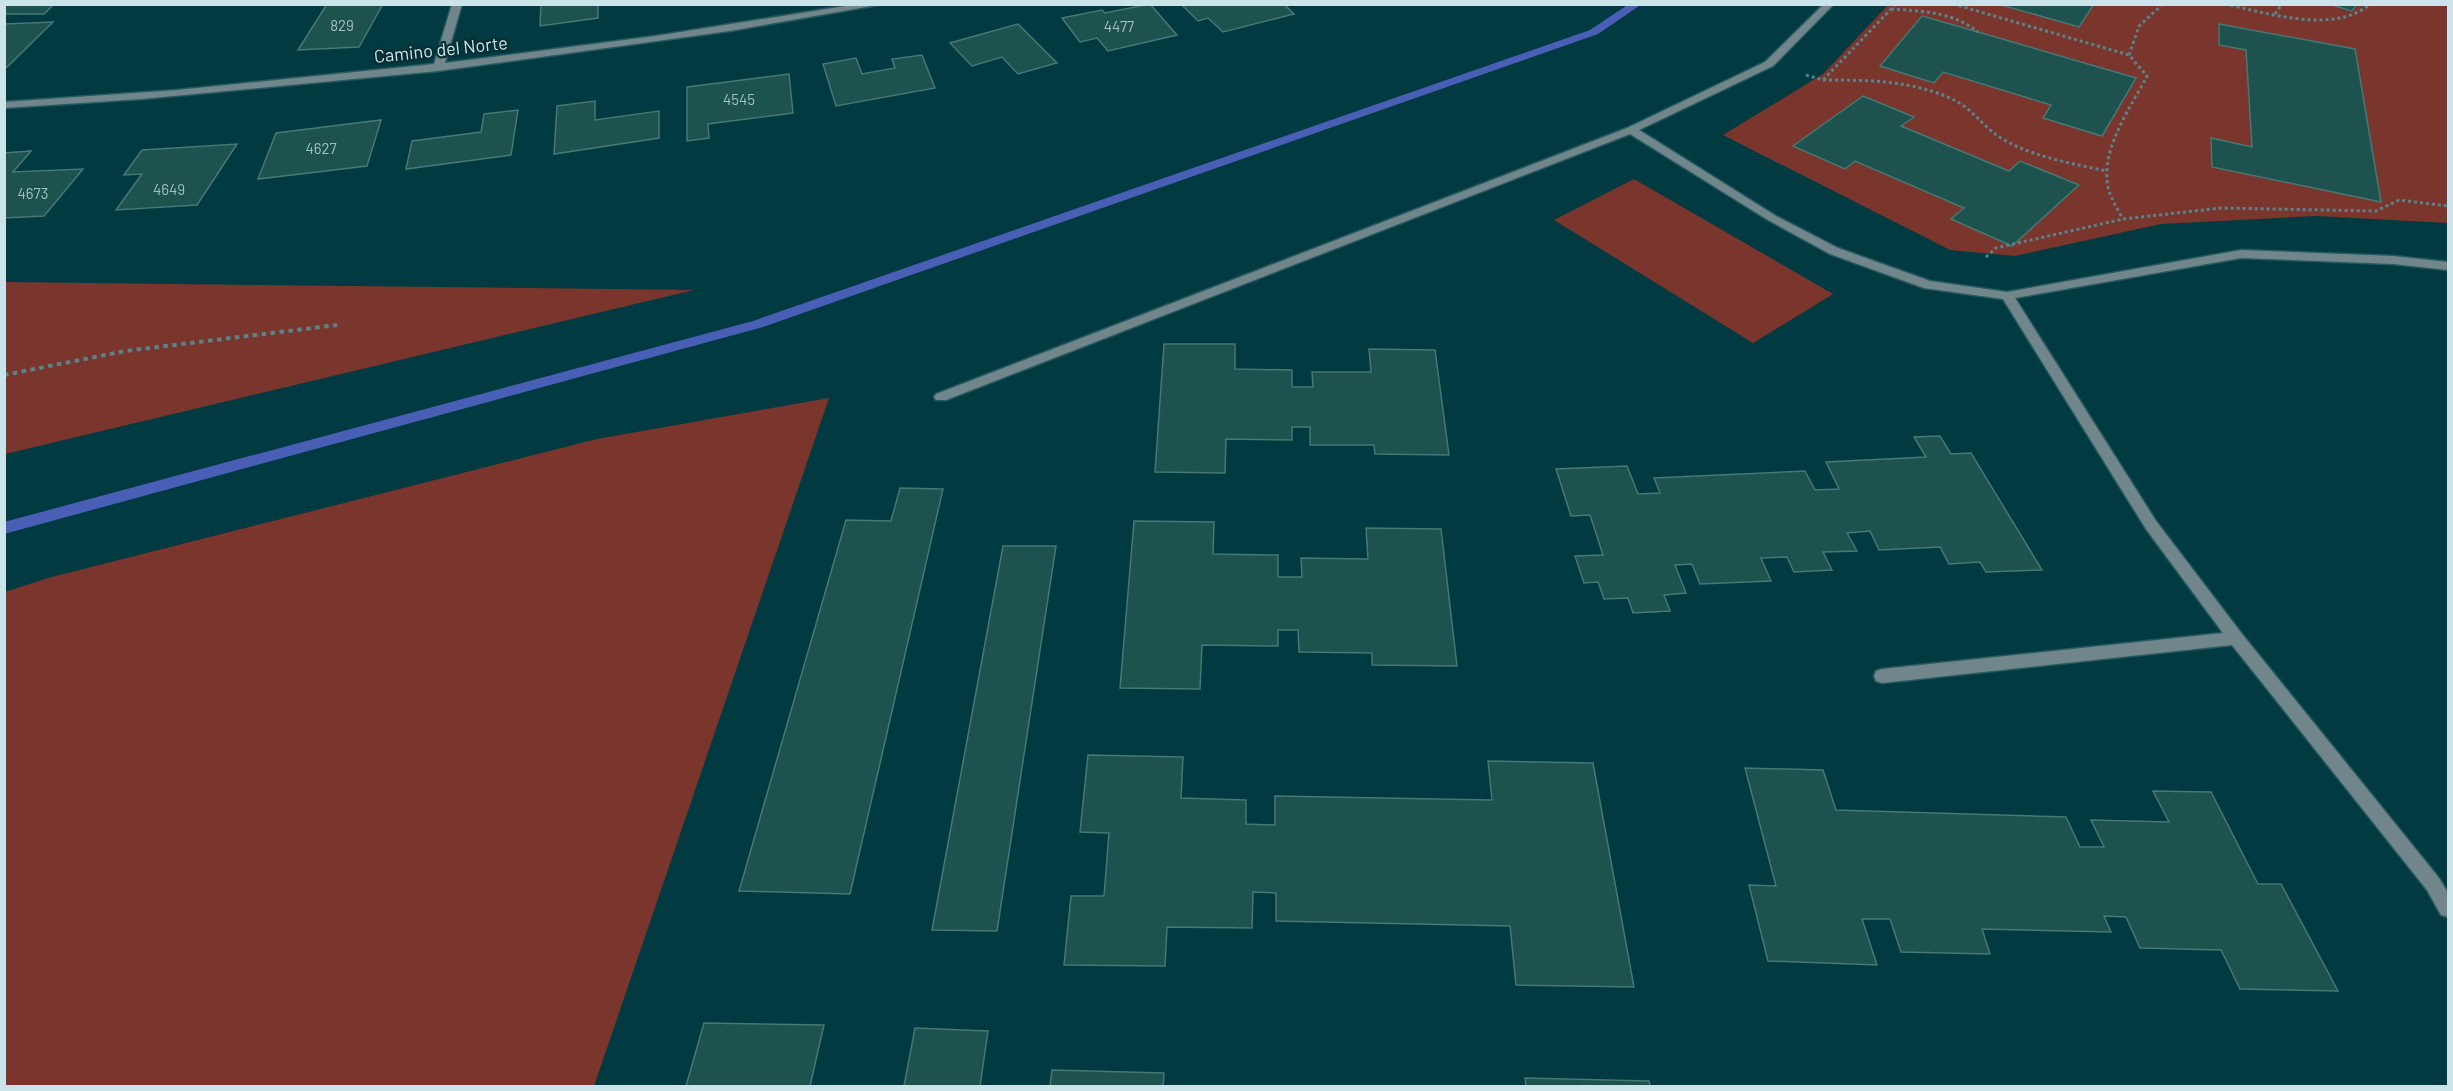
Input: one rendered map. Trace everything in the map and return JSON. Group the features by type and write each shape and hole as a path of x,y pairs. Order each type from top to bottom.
{"street":[{"path":"438,68 457,4"},
{"name":"Camino del Norte","path":"4,105 85,102 438,68 701,34 879,4"},
{"path":"941,397 1631,130 1769,64 1830,4"},
{"path":"1631,130 1772,218 1834,251 1928,285 2007,296 2241,254 2393,260 2448,266"},
{"path":"2007,296 2151,525 2236,638 2433,884 2448,909"},
{"path":"1882,676 2236,638"}],"path":[{"path":"1823,80 1896,4"},
{"path":"1953,4 2129,55 2147,76 2111,148 2106,171 2109,193 2123,219"},
{"path":"2129,55 2139,26 2163,4"},
{"path":"2225,4 2303,19 2332,19 2349,16 2366,10 2370,4"},
{"path":"2275,14 2282,4"},
{"path":"1890,9 1924,11 1949,17 1970,24 1978,32"},
{"path":"1769,64 1823,80 1892,82 1935,93 1955,100 2000,138 2066,162 2106,171"},
{"path":"2007,296 1985,259 1996,249 2123,219 2253,207 2376,211 2399,200 2448,206"},
{"path":"4,375 125,351 336,325"}],"shaded area":[{"path":"1888,5 2448,5 2448,223 2316,216 2161,224 2015,256 1950,250 1723,135 1823,74"},
{"path":"1634,179 1833,294 1753,343 1554,220"},
{"path":"5,282 694,290 5,454"},
{"path":"829,398 594,1086 5,1086 5,592 48,578 597,439"}],"building":[{"path":"4,4 54,4 44,14 4,14"},
{"path":"327,4 383,4 359,47 298,50"},
{"path":"541,4 598,4 598,18 540,26"},
{"path":"1150,4 1177,35 1108,51 1097,38 1080,42 1062,18 1102,10 1105,13"},
{"path":"1181,4 1284,4 1294,14 1223,32 1208,18 1198,21"},
{"path":"1998,4 2094,4 2079,27"},
{"path":"2328,4 2357,4 2352,11"},
{"path":"1922,16 2136,78 2102,136 2043,118 2051,105 1943,72 1934,83 1880,66"},
{"path":"53,22 7,67 4,68 4,24"},
{"path":"1018,24 1057,63 1018,74 1002,57 972,66 950,43"},
{"path":"2219,24 2355,49 2381,202 2212,167 2211,138 2252,147 2246,50 2219,45"},
{"path":"922,55 935,88 836,106 823,64 856,58 862,74 895,68 892,59"},
{"path":"789,74 793,113 708,124 709,138 687,141 687,87"},
{"path":"1863,96 1914,117 1901,126 2009,171 2020,161 2079,185 2012,246 1951,219 1964,208 1855,161 1845,169 1793,146"},
{"path":"595,101 595,120 659,111 659,138 554,154 557,106"},
{"path":"518,110 511,155 406,169 412,141 481,132 484,114"},
{"path":"381,120 367,166 258,179 276,133"},
{"path":"237,144 197,205 116,210 142,174 124,175 142,150"},
{"path":"31,151 13,172 83,169 44,216 4,218 4,153"},
{"path":"1164,344 1235,344 1235,369 1292,370 1292,387 1313,387 1312,372 1371,372 1369,349 1435,350 1449,455 1375,454 1374,445 1310,445 1310,427 1292,427 1292,440 1226,439 1225,473 1155,472"},
{"path":"1940,436 1951,454 1971,453 2042,570 1986,572 1980,562 1949,564 1940,547 1879,550 1870,531 1847,533 1857,551 1823,552 1832,570 1794,572 1787,557 1761,558 1771,581 1700,584 1692,564 1675,565 1686,593 1664,595 1670,611 1633,613 1628,598 1604,599 1598,582 1584,583 1575,556 1603,555 1590,515 1571,516 1556,469 1627,466 1638,494 1660,493 1654,478 1805,471 1815,490 1839,489 1826,462 1926,457 1914,437"},
{"path":"900,488 943,489 850,894 739,891 846,520 891,521"},
{"path":"1134,521 1214,522 1213,554 1278,555 1278,577 1302,577 1301,558 1368,559 1366,528 1441,529 1457,666 1372,665 1372,653 1299,652 1298,630 1278,630 1278,646 1202,645 1200,689 1120,688"},
{"path":"1003,546 1056,546 997,931 932,930"},
{"path":"1088,755 1183,757 1181,798 1246,800 1246,824 1275,825 1275,796 1492,800 1488,761 1593,763 1634,987 1516,985 1510,926 1276,921 1276,893 1253,892 1252,928 1167,927 1165,966 1064,965 1071,896 1104,896 1109,833 1080,832"},
{"path":"1745,768 1823,770 1836,810 2066,817 2080,847 2104,847 2091,820 2169,822 2153,791 2211,792 2258,884 2281,884 2338,991 2240,989 2221,950 2140,948 2126,917 2104,916 2111,932 1982,929 1990,954 1901,952 1890,919 1862,919 1877,965 1768,961 1749,885 1776,886"},
{"path":"704,1023 824,1025 810,1086 686,1086"},
{"path":"915,1028 988,1031 980,1086 904,1086"},
{"path":"1052,1070 1164,1073 1163,1086 1050,1086"},
{"path":"1525,1078 1649,1081 1650,1086 1526,1086"}],"waterway":[{"path":"4,528 758,324 1594,32 1637,4"}]}
